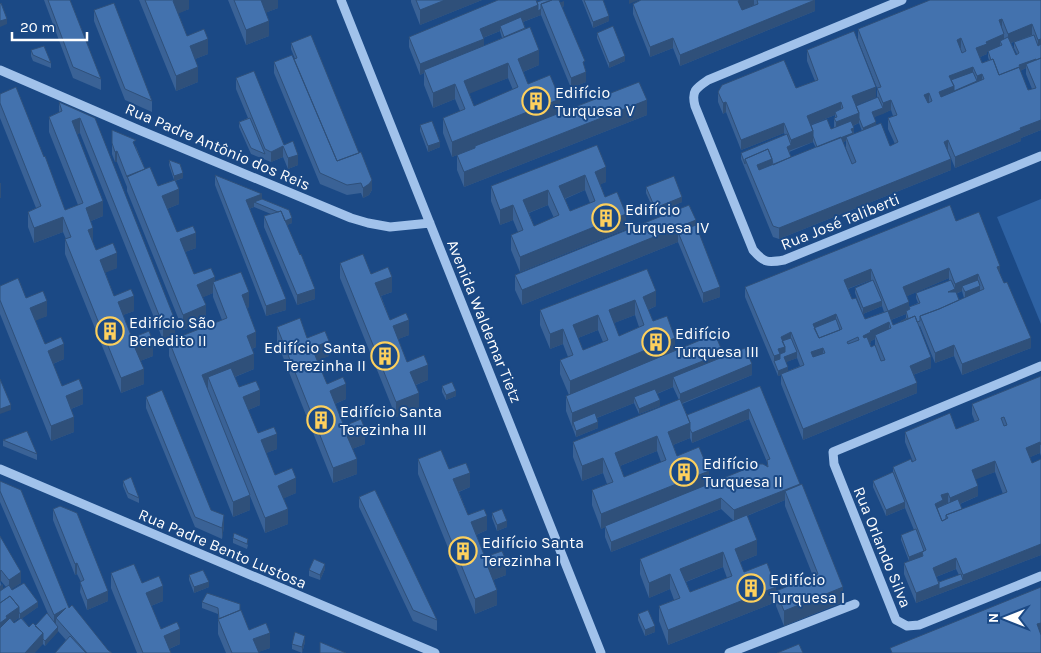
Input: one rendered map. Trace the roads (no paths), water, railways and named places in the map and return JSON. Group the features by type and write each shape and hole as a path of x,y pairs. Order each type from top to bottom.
{"street":[{"name":"Avenida Waldemar Tietz","path":"341,0 602,653"},
{"name":"Rua José Taliberti","path":"902,0 708,80 694,92 695,106 753,250 760,259 769,262 784,260 1041,156"},
{"name":"Rua Padre Antônio dos Reis","path":"0,70 351,218 368,224 390,227 430,224"},
{"name":"Rua Orlando Silva","path":"1041,366 834,452 833,458 896,620 907,626 918,625 1041,576"},
{"name":"Rua Padre Bento Lustosa","path":"0,469 436,653"},
{"path":"729,653 855,604"}],"place":[{"name":"Edifício Turquesa V","path":"536,101"},
{"name":"Edifício Turquesa IV","path":"606,218"},
{"name":"Edifício São Benedito II","path":"110,331"},
{"name":"Edifício Turquesa III","path":"656,342"},
{"name":"Edifício Santa Terezinha II","path":"385,356"},
{"name":"Edifício Santa Terezinha III","path":"321,420"},
{"name":"Edifício Turquesa II","path":"684,472"},
{"name":"Edifício Santa Terezinha I","path":"463,551"},
{"name":"Edifício Turquesa I","path":"751,588"}]}
